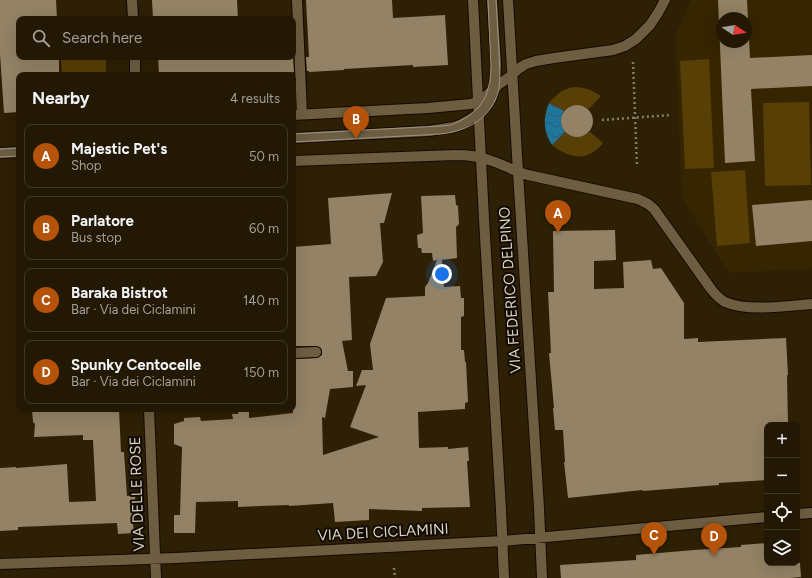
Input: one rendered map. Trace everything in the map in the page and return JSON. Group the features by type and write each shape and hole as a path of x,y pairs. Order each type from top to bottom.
{"street":[{"path":"132,0 133,16"},
{"path":"297,0 298,114 428,108 464,105 478,102 522,66 536,61 613,50 625,46 636,39 650,25 665,0"},
{"name":"VIA FEDERICO DELPINO","path":"473,0 504,578"},
{"path":"296,138 429,131 460,126 479,114 488,104 494,89 495,56 492,0"},
{"name":"VIA FEDERICO DELPINO","path":"508,0 541,538 542,578"},
{"path":"134,60 135,72"},
{"path":"0,153 16,152"},
{"path":"296,162 455,155 481,157 518,172 543,179 630,197 643,201 654,209 711,289 723,301 745,307 812,304"},
{"path":"296,353 316,352"},
{"name":"VIA DELLE ROSE","path":"149,412 156,578"},
{"path":"800,514 812,513"},
{"name":"VIA DEI CICLAMINI","path":"0,564 503,541 764,517"}],"path":[{"path":"633,62 637,166"},
{"path":"602,120 671,115"},
{"path":"394,568 395,578"}],"shaded area":[{"path":"691,0 812,0 812,269 729,273 682,198 675,36"},
{"path":"709,59 714,168 685,169 680,61"},
{"path":"61,60 106,60 106,72 62,72"},
{"path":"573,87 588,89 601,96 589,109 579,105 573,105 564,111 549,103 560,93"},
{"path":"809,102 811,185 765,186 763,103"},
{"path":"565,132 571,136 577,137 583,136 590,132 603,143 597,149 585,156 572,156 552,145"},
{"path":"745,170 750,243 717,246 711,172"}],"water":[{"path":"549,103 564,111 561,122 565,132 552,145 547,135 545,124"}],"building":[{"path":"0,0 56,0 57,16 16,16 16,60 59,60 59,72 16,72 16,112 4,113 0,54"},
{"path":"152,0 237,0 238,16 153,16"},
{"path":"306,0 392,0 393,18 445,15 448,65 413,67 413,65 309,72 307,71 306,57 309,57"},
{"path":"718,0 747,0 748,12 719,12"},
{"path":"720,48 749,48 750,58 812,55 812,86 751,89 755,161 725,163"},
{"path":"158,60 293,60 294,72 159,72"},
{"path":"574,105 580,105 589,109 593,121 589,133 580,137 574,137 565,133 561,124 561,118 565,109"},
{"path":"392,193 384,223 380,223 383,262 376,276 349,277 352,340 342,341 348,371 353,371 353,387 330,389 325,418 322,417 323,455 379,437 350,427 366,385 356,386 362,370 373,370 370,344 386,298 425,296 425,287 437,260 433,261 432,253 422,253 421,248 418,248 417,235 423,233 421,196 455,195 456,205 458,206 459,224 456,227 457,258 442,260 444,287 460,286 461,298 464,298 464,316 461,317 461,350 464,350 466,362 468,402 465,403 465,409 418,412 419,448 448,447 448,449 468,447 469,461 467,461 470,507 422,508 422,511 369,509 369,520 335,522 333,503 238,507 238,501 196,502 195,533 174,533 174,515 180,515 182,447 174,444 174,424 184,421 184,418 200,417 201,421 233,419 232,414 238,414 238,412 249,412 249,418 296,412 296,359 317,358 322,355 322,352 321,348 316,346 296,346 296,247 331,244 328,198"},
{"path":"812,200 812,241 756,246 752,205"},
{"path":"615,230 616,260 594,261 594,289 624,288 623,262 651,260 653,269 661,268 684,303 684,339 698,338 698,342 786,338 788,422 764,422 764,480 719,483 719,485 642,490 568,498 564,462 563,430 555,430 549,353 551,353 548,292 554,292 553,231"},
{"path":"32,412 119,412 121,452 124,452 127,496 135,495 136,522 133,523 134,533 118,534 117,523 18,527 18,530 0,531 0,468 67,464 69,502 96,501 93,440 83,440 83,435 34,437 35,424 33,422"},
{"path":"764,543 764,566 800,566 800,563 801,577 561,578 560,565 636,560 636,555 741,547 741,545"}],"tram line":[{"path":"296,134 451,125 466,118 479,107 486,96 490,81 491,67 488,0"},
{"path":"296,142 441,134 460,130 478,121 491,108 499,89 500,70 496,0"},
{"path":"0,149 16,148"},
{"path":"0,157 16,156"}],"place":[{"name":"Parlatore","path":"356,139"},
{"name":"Majestic Pet's","path":"558,233"},
{"name":"Baraka Bistrot","path":"654,555"},
{"name":"Spunky Centocelle","path":"714,556"}]}
